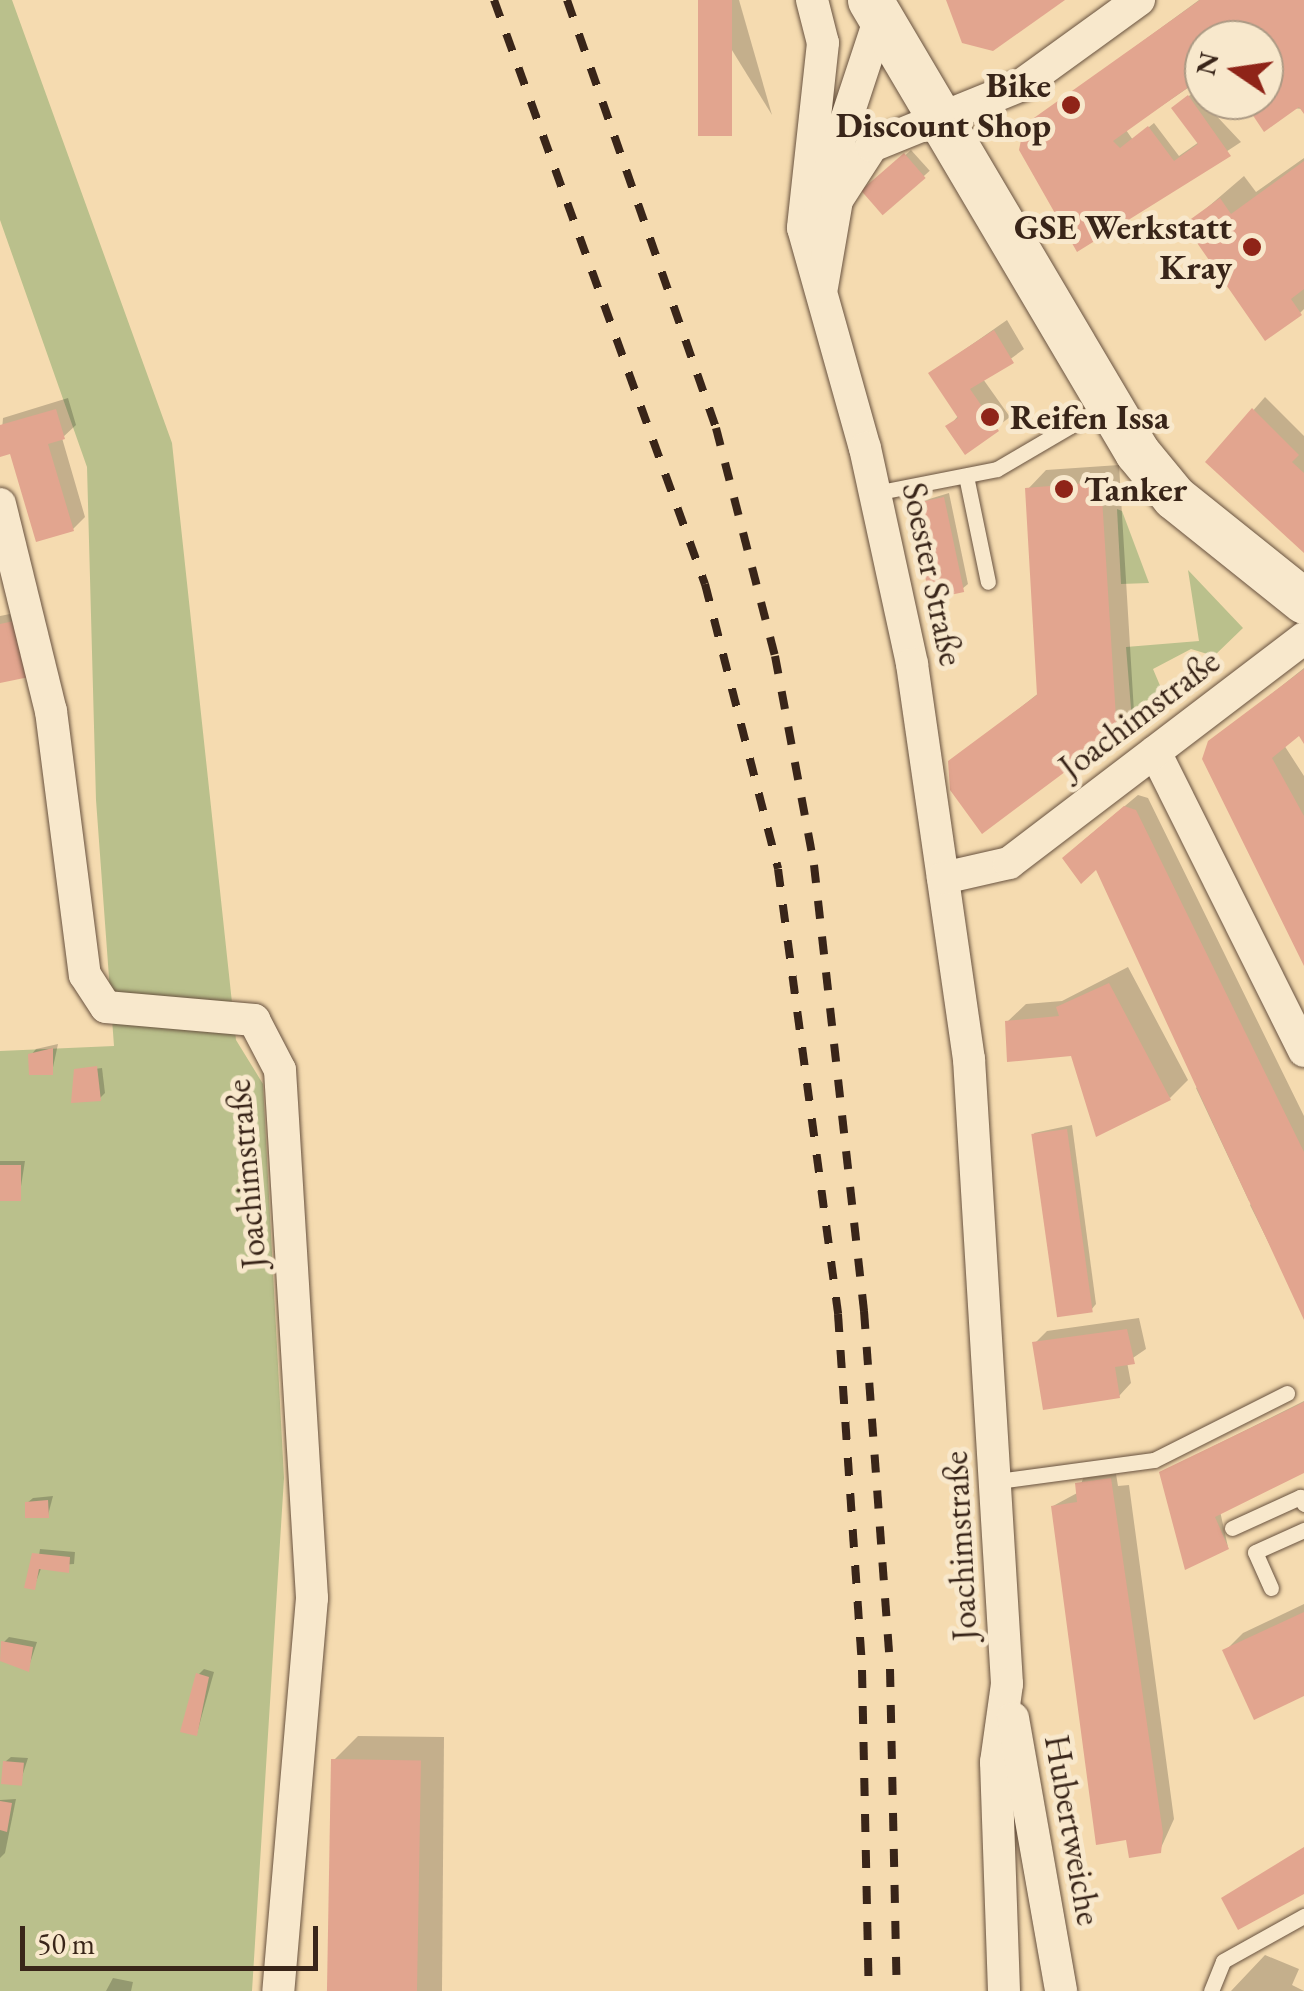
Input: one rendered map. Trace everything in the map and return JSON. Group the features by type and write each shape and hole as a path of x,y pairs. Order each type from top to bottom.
{"main road":[{"path":"878,6 1108,404 1174,498 1304,601"}],"street":[{"name":"Soester Straße","path":"812,0 823,26 804,228 876,493 943,878"},
{"name":"Soester Straße","path":"821,291 852,167 890,134 1020,86 1139,0"},
{"name":"Soester Straße","path":"821,291 826,164 878,6"},
{"name":"Joachimstraße","path":"0,504 52,711 85,974 106,1007 254,1020 280,1070 312,1598 278,1991"},
{"name":"Joachimstraße","path":"1004,1991 996,1762 1007,1684 998,1481 969,1059 943,878 1008,863 1304,638"},
{"path":"1155,752 1304,1051"},
{"name":"Hubertweiche","path":"1007,1684 1060,1991"}],"lane":[{"path":"876,493 997,468 1108,404"},
{"path":"966,476 988,582"},
{"path":"998,1481 1154,1460 1287,1394"},
{"path":"1232,1528 1300,1497 1304,1504"},
{"path":"1271,1588 1255,1552 1304,1530"},
{"path":"1212,1991 1223,1962 1304,1916"}],"green space":[{"path":"0,0 12,0 172,443 236,1040 263,1084 284,1478 252,1991 0,1991 0,1051 114,1046 96,800 87,467 0,220"},
{"path":"1117,509 1122,511 1149,583 1121,584"},
{"path":"1188,570 1243,628 1214,656 1191,649 1153,669 1164,695 1132,721 1126,647 1199,641"}],"building":[{"path":"698,0 732,0 732,136 698,136"},
{"path":"946,0 1065,0 993,51 962,43"},
{"path":"1200,0 1304,0 1304,114 1299,107 1284,118 1284,20 1184,20 1184,90 1113,141 1120,148 1148,126 1174,161 1198,144 1171,108 1184,98 1184,120 1206,120 1231,156 1077,252 1019,150 1024,125"},
{"path":"1256,120 1281,120 1264,132"},
{"path":"904,153 926,178 883,215 861,190"},
{"name":"GSE Werkstatt Kray","path":"1304,161 1304,289 1291,299 1302,315 1265,341 1184,224 1220,198 1231,214"},
{"path":"994,330 1014,363 970,389 999,431 965,455 945,426 958,418 928,373"},
{"path":"1252,408 1299,455 1292,462 1304,473 1304,553 1205,462"},
{"path":"56,409 65,439 48,444 74,531 36,542 10,454 0,457 0,425"},
{"path":"1101,482 1117,733 982,834 950,790 948,761 1037,695 1025,488"},
{"path":"944,497 964,592 930,599 910,504"},
{"path":"19,620 29,677 0,683 0,624"},
{"path":"1304,669 1304,744 1299,736 1272,758 1304,816 1304,966 1202,759 1208,741"},
{"path":"1124,806 1136,810 1304,1152 1304,1320 1096,870 1081,884 1062,858"},
{"path":"1109,983 1171,1100 1096,1137 1071,1056 1007,1062 1005,1021 1059,1016 1056,1007"},
{"path":"53,1048 53,1075 29,1075 28,1054"},
{"path":"97,1066 101,1101 71,1103 74,1069"},
{"path":"1067,1129 1093,1312 1057,1317 1031,1134"},
{"path":"0,1165 21,1165 21,1201 0,1201"},
{"path":"1127,1329 1135,1364 1115,1367 1120,1398 1043,1410 1032,1342"},
{"path":"1304,1402 1304,1473 1215,1517 1229,1549 1185,1570 1159,1472"},
{"path":"1111,1478 1163,1833 1161,1853 1129,1858 1126,1840 1096,1845 1051,1506 1077,1502 1075,1483"},
{"path":"48,1500 49,1518 25,1518 25,1502"},
{"path":"32,1553 70,1557 69,1573 39,1569 35,1590 24,1588"},
{"path":"1304,1612 1304,1696 1254,1720 1222,1650"},
{"path":"1,1641 33,1647 29,1672 0,1661"},
{"path":"196,1673 209,1677 197,1736 180,1732"},
{"path":"331,1759 421,1761 417,1991 327,1991"},
{"path":"3,1761 24,1763 22,1786 1,1784"},
{"path":"0,1801 12,1803 7,1832 0,1830"},
{"path":"1304,1847 1304,1894 1238,1930 1221,1898"}],"railway":[{"path":"494,0 705,584 778,869 838,1314 862,1670 869,1991"},
{"path":"567,0 716,428 775,656 814,865 864,1311 890,1669 897,1991"}],"place":[{"name":"Bike Discount Shop","path":"1071,105"},
{"name":"GSE Werkstatt Kray","path":"1252,247"},
{"name":"Reifen Issa","path":"990,417"},
{"name":"Tanker","path":"1064,489"}]}
